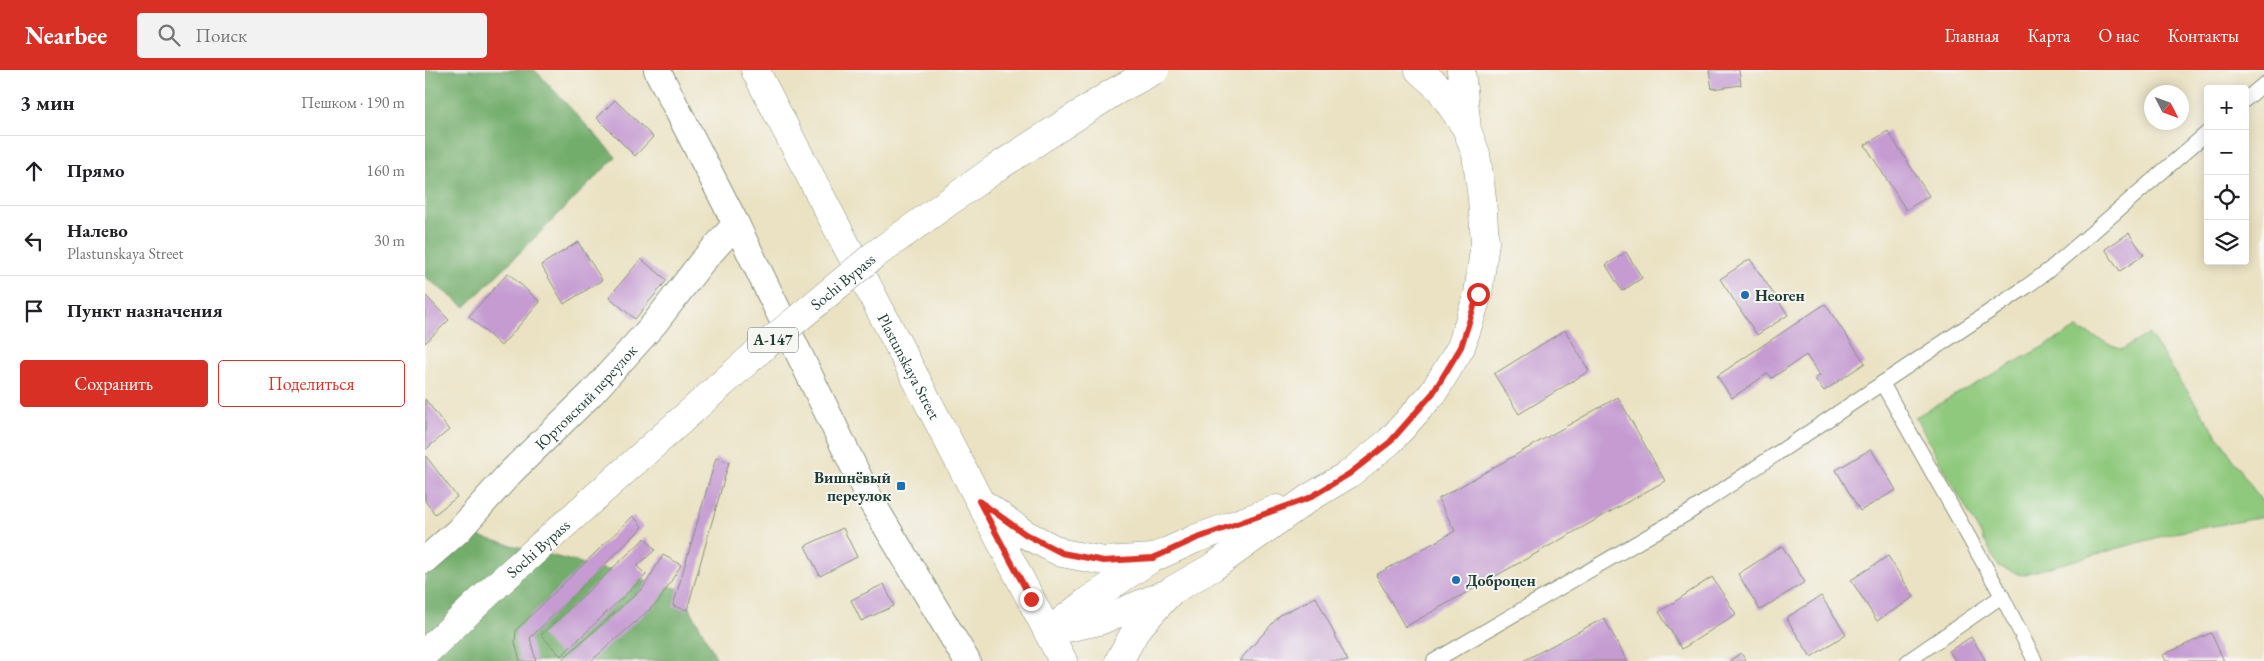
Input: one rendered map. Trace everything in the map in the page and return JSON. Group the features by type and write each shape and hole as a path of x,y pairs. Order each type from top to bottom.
{"main road":[{"name":"Plastunskaya Street","path":"755,70 1063,661"},
{"name":"Sochi Bypass","path":"425,653 500,582 760,350 873,256 996,168 1114,92 1155,70"},
{"path":"1048,632 1099,621 1171,591 1213,567 1309,498 1349,474 1390,442 1433,393 1461,347 1478,294 1485,242 1476,154 1467,130 1440,89 1419,70"},
{"path":"1461,70 1467,130"},
{"path":"1048,632 1089,600 1153,558 1195,539 1309,498"},
{"path":"979,501 1025,534 1062,553 1104,561 1153,558"},
{"path":"1119,661 1136,630 1171,591"}],"street":[{"path":"657,70 736,224 868,496 967,661"},
{"name":"Юртовский переулок","path":"425,560 459,531 511,472 592,393 654,324 701,263 736,224"}],"lane":[{"path":"2249,97 2264,84"},
{"path":"1433,661 1688,513 2049,270 2204,135"},
{"path":"1881,383 2002,596 2035,661"},
{"path":"1907,661 2002,596"}],"green space":[{"path":"425,70 535,70 616,157 465,307 425,277"},
{"path":"2077,328 2121,350 2149,334 2264,505 2264,517 2174,533 2021,575 1999,567 1915,417"},
{"path":"458,531 680,589 718,661 425,661 425,568"}],"building":[{"path":"1709,70 1739,70 1741,85 1712,89"},
{"path":"615,100 653,137 635,156 597,118"},
{"path":"1888,131 1929,196 1906,210 1865,145"},
{"path":"2129,233 2144,255 2120,271 2105,249"},
{"path":"578,242 602,280 564,304 541,265"},
{"path":"1626,252 1642,278 1622,291 1606,265"},
{"path":"641,259 667,280 635,319 609,297"},
{"path":"1750,259 1788,315 1757,335 1720,279"},
{"path":"508,273 540,302 501,346 469,316"},
{"path":"425,295 449,320 425,343"},
{"path":"1825,304 1865,363 1824,391 1815,379 1820,375 1806,355 1772,378 1768,373 1732,398 1717,376"},
{"path":"1565,330 1589,371 1519,414 1494,374"},
{"path":"1618,397 1665,481 1405,627 1376,575 1455,531 1438,499"},
{"path":"425,399 449,430 425,450"},
{"path":"1871,449 1896,490 1860,511 1836,470"},
{"path":"425,455 457,497 435,514 425,501"},
{"path":"716,458 729,462 687,610 673,606"},
{"path":"633,516 643,527 530,638 536,661 520,661 515,642 516,630"},
{"path":"843,528 857,557 820,576 805,546"},
{"path":"645,538 655,550 637,566 646,575 561,656 541,635"},
{"path":"1782,546 1805,582 1760,610 1738,574"},
{"path":"663,555 681,565 659,601 591,661 560,661 643,588"},
{"path":"1888,556 1914,597 1877,621 1851,580"},
{"path":"1712,577 1736,614 1682,649 1659,612"},
{"path":"884,584 894,606 861,621 851,600"},
{"path":"1821,596 1846,634 1811,657 1786,618"},
{"path":"1316,597 1348,661 1239,661 1280,615"},
{"path":"1604,618 1627,661 1523,661"},
{"path":"2211,633 2224,661 2166,661 2163,655"},
{"path":"1971,637 1986,661 1956,661 1949,651"},
{"path":"1741,653 1746,661 1729,661"}],"place":[{"name":"Неоген","path":"1745,295"},
{"name":"Вишнёвый переулок","path":"901,486"},
{"name":"Доброцен","path":"1456,580"}],"route":[{"path":"1031,599 979,501 1025,534 1062,553 1104,561 1153,558 1195,539 1309,498 1349,474 1390,442 1433,393 1461,347 1478,294"}]}
